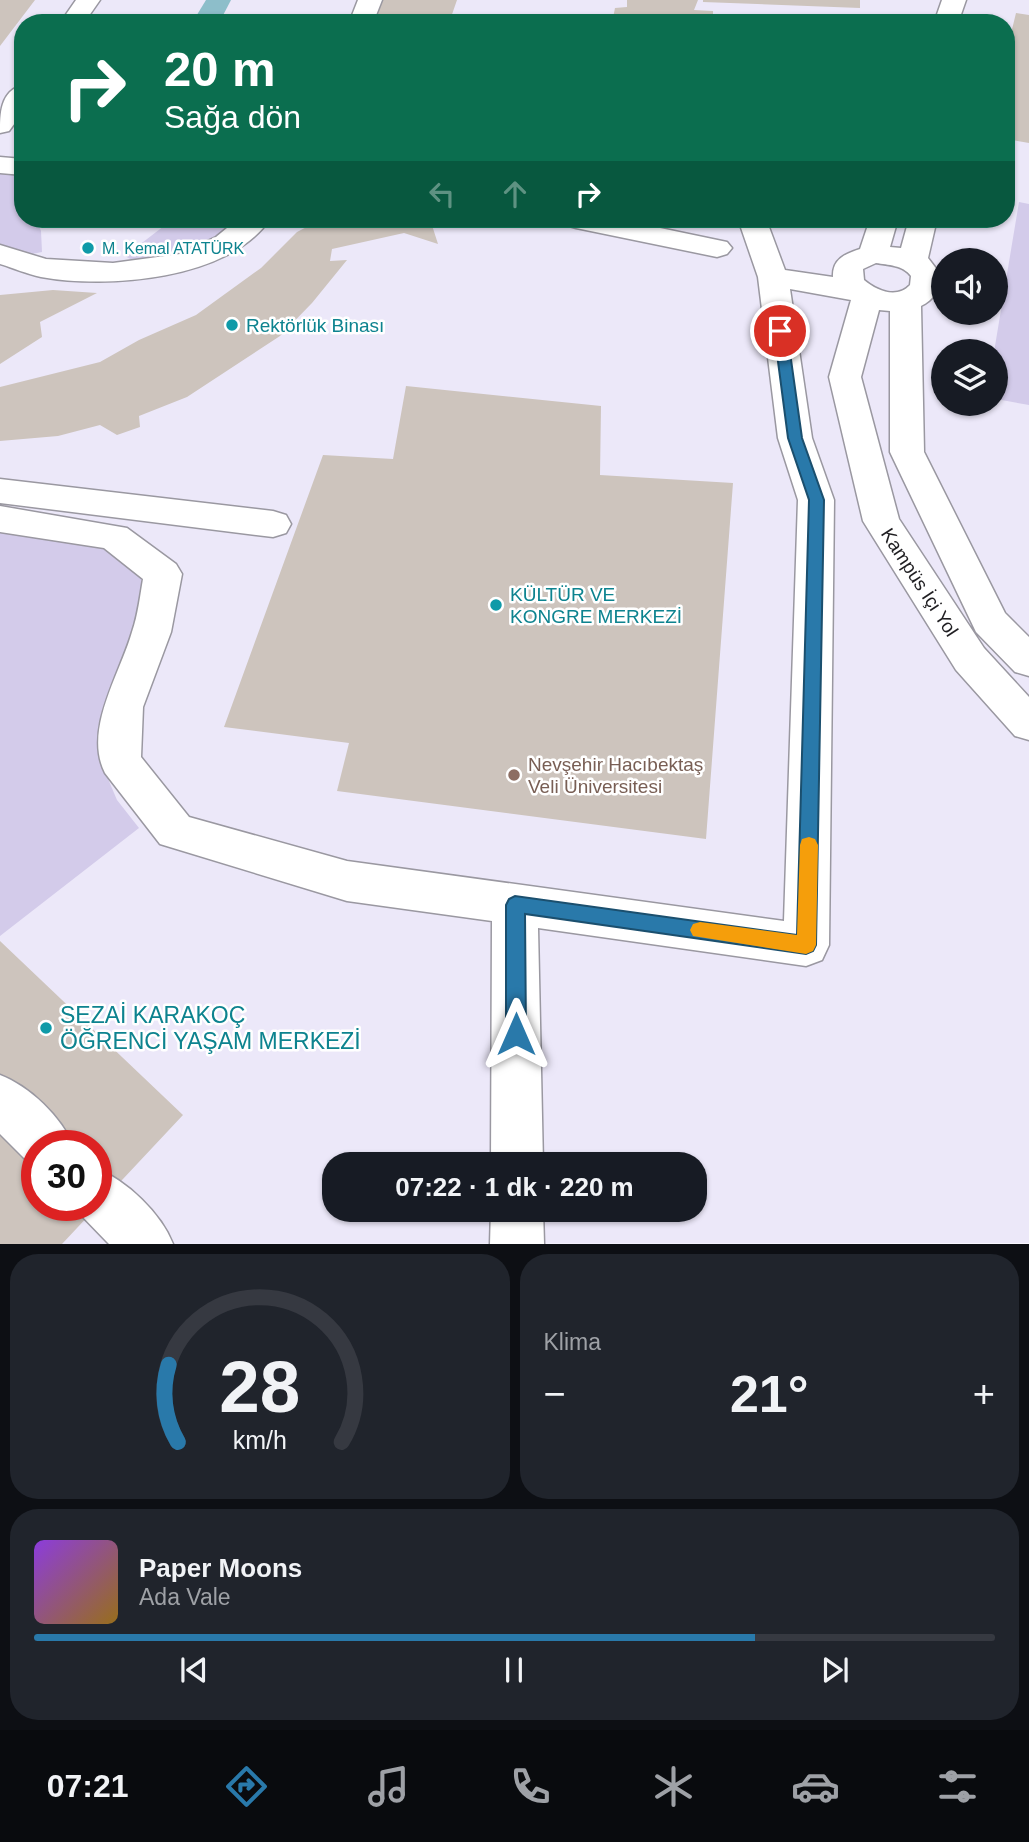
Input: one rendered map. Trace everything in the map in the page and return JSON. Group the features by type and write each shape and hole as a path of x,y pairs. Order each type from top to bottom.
{"street":[{"path":"0,125 14,106"},
{"path":"0,254 43,268 113,272 187,262 226,243 245,228"},
{"path":"620,228 717,248"},
{"path":"0,519 114,537 163,574 152,632 123,707 120,761 175,831 347,881 806,945 816,500 795,438 773,277 755,228"},
{"name":"Kampüs İçi Yol","path":"880,228 862,275 845,377 881,521 970,659 1029,724"},
{"path":"912,261 921,228"},
{"path":"773,277 862,275 900,257 921,268 927,276 928,284 924,291 905,300 892,302 862,275"},
{"name":"Kampüs İçi Yol","path":"905,300 907,452 990,622 1029,661"},
{"path":"0,491 273,524"},
{"path":"515,905 517,1152"},
{"path":"0,1099 32,1130"},
{"path":"112,1210 147,1244"},
{"path":"517,1222 517,1244"}],"shaded area":[{"name":"Nevşehir Hacıbektaş Veli Üniversitesi","path":"0,0 1029,0 1029,1243 0,1244"},
{"path":"0,168 14,169 14,228 40,228 42,252 22,256 0,249"},
{"path":"1019,202 1029,204 1029,405 1008,401 1008,339 996,339 998,325 1008,325 1008,268"},
{"path":"161,228 234,228 219,240 199,250 139,264 125,256"},
{"path":"0,527 102,540 138,570 147,598 102,720 100,760 117,800 139,828 0,936"}],"water":[{"path":"206,0 231,0 224,14 197,14"}],"building":[{"path":"0,0 35,0 24,14 14,14 14,28 0,46"},
{"path":"382,0 457,0 452,14 376,14"},
{"path":"627,0 698,0 694,10 713,11 713,14 614,14 615,8 627,7"},
{"path":"860,0 860,8 703,2"},
{"path":"1016,13 1029,15 1029,143 1015,141"},
{"name":"Rektörlük Binası","path":"305,228 433,228 438,244 404,233 332,249 330,261 347,260 312,303 280,336 187,397 139,416 140,427 117,435 100,425 58,436 0,441 0,387 100,362 139,340 196,315 261,268 297,232"},
{"path":"53,290 97,293 40,322 42,337 0,364 0,295"},
{"name":"KÜLTÜR VE KONGRE MERKEZİ","path":"406,386 601,406 600,475 733,483 706,839 337,791 349,743 224,727 323,455 393,459"},
{"name":"SEZAİ KARAKOÇ ÖĞRENCİ YAŞAM MERKEZİ","path":"0,941 183,1115 112,1191 112,1130 21,1130 21,1221 84,1221 62,1244 0,1244"}],"slow traffic":[{"path":"700,930 806,945 809,845"}],"place":[{"name":"M. Kemal ATATÜRK","path":"88,248"},
{"name":"Rektörlük Binası","path":"232,325"},
{"name":"KÜLTÜR VE KONGRE MERKEZİ","path":"496,605"},
{"name":"Nevşehir Hacıbektaş Veli Üniversitesi","path":"514,775"},
{"name":"SEZAİ KARAKOÇ ÖĞRENCİ YAŞAM MERKEZİ","path":"46,1028"}],"route":[{"path":"516,1034 515,905 806,945 816,500 795,438 780,331"}]}
